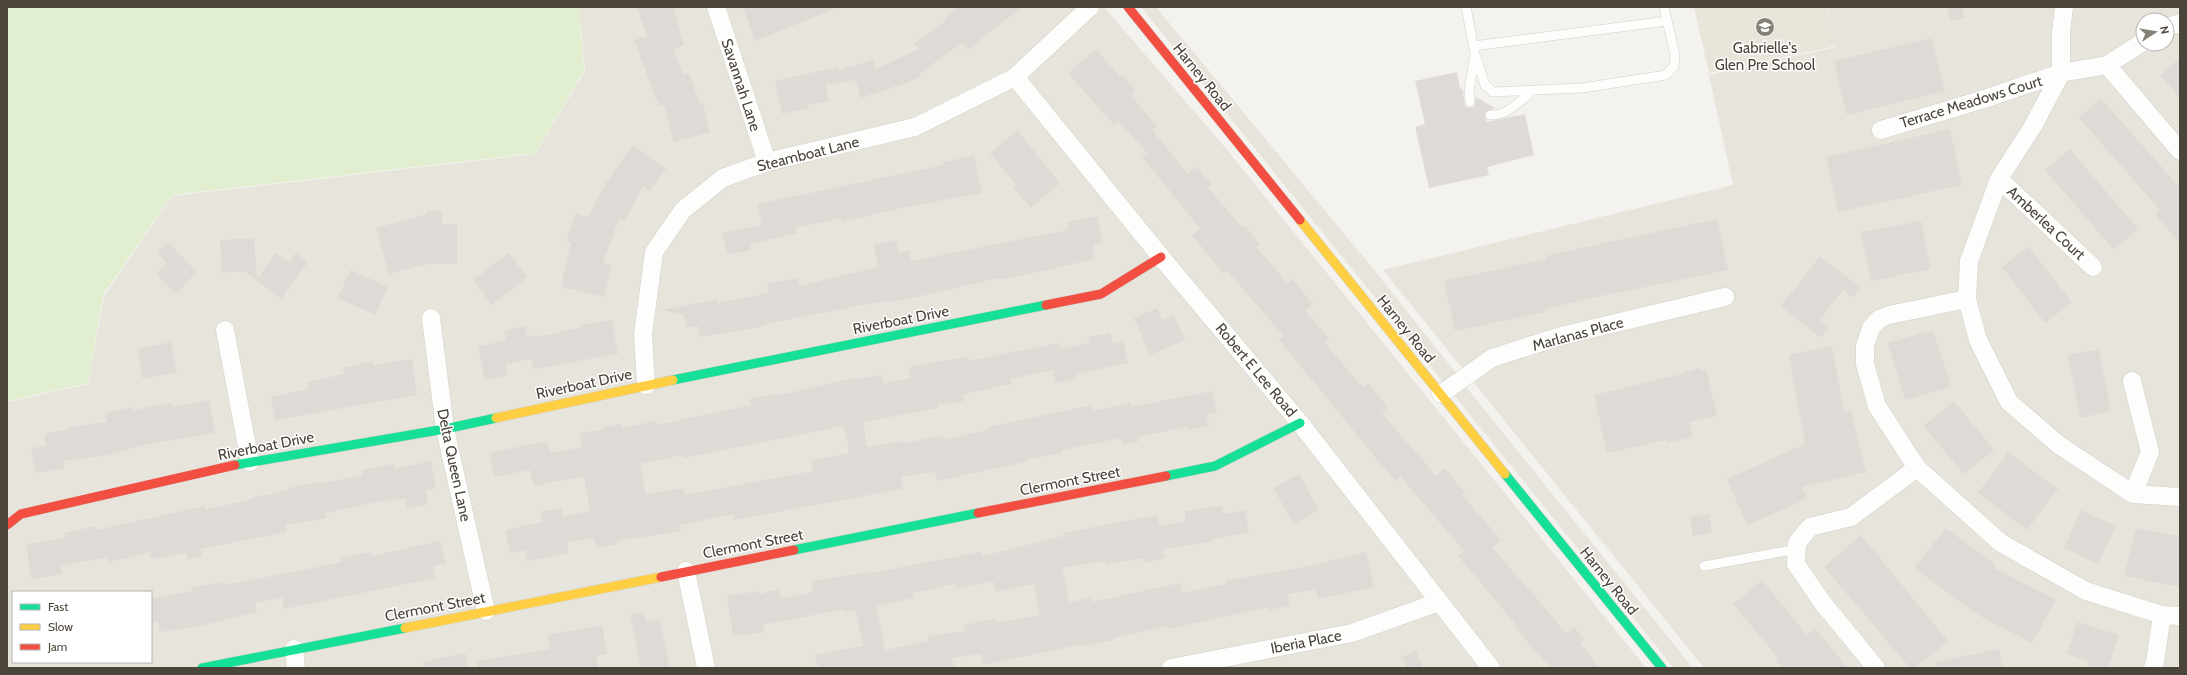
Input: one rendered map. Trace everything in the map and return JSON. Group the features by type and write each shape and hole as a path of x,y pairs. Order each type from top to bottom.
{"street":[{"name":"Savannah Lane","path":"716,7 767,162"},
{"name":"Steamboat Lane","path":"646,385 643,334 647,289 654,252 683,210 723,178 767,162 915,128 1015,77 1090,7"},
{"name":"Harney Road","path":"1128,7 1662,668"},
{"path":"2064,7 2061,32 2061,74 2033,126 1999,180 1969,261 1967,299 1978,340 2009,402 2059,445 2133,494 2180,497"},
{"path":"2135,47 2107,65 2180,151"},
{"name":"Terrace Meadows Court","path":"1881,130 2061,74 2107,65"},
{"name":"Robert E Lee Road","path":"1015,77 1161,257 1300,423 1491,668"},
{"name":"Amberlea Court","path":"1999,180 2093,267"},
{"name":"Riverboat Drive","path":"7,525 21,514 250,462 445,429 646,385 1101,294 1161,257"},
{"name":"Marlanas Place","path":"1441,394 1492,358 1561,336 1725,297"},
{"path":"1967,299 1889,315 1879,319 1871,328 1865,346 1865,364 1877,406 1916,468 2001,543 2086,591 2162,615 2180,616"},
{"name":"Delta Queen Lane","path":"431,318 445,429 486,611"},
{"path":"225,330 250,462"},
{"path":"2132,381 2150,452 2133,494"},
{"name":"Clermont Street","path":"202,668 1215,466 1300,423"},
{"path":"1876,668 1822,602 1796,564 1797,543 1810,527 1851,517 1916,468"},
{"path":"686,571 706,668"},
{"name":"Iberia Place","path":"1171,668 1352,633 1439,602"},
{"path":"2152,668 2155,662 2162,615"},
{"path":"294,649 296,668"}],"lane":[{"path":"1466,7 1474,50 1484,85 1493,92 1582,88 1666,75 1674,66 1675,55 1664,7"},
{"path":"1474,50 1667,21"},
{"path":"1470,102 1469,91 1474,50"},
{"path":"1490,115 1498,116 1507,112 1532,91"},
{"path":"1704,566 1797,549"}],"shaded area":[{"path":"579,7 1104,7 1229,152 1646,668 7,668 7,402 88,384 104,296 172,196 535,154 585,71"},
{"path":"1141,7 1156,7 1375,271 1456,373 1443,382"},
{"name":"Gabrielle's Glen Pre School","path":"1694,7 1826,7 1836,46 1709,73"},
{"path":"1827,7 2180,7 2180,668 1704,668 1383,270 1733,185 1709,75 1836,47"},
{"path":"1466,387 1693,668 1674,668 1454,395"}],"green space":[{"path":"7,7 579,7 584,71 535,153 172,195 103,295 88,383 7,401"}],"building":[{"path":"637,7 673,7 684,45 674,49 683,75 689,73 700,105 703,104 710,132 674,142 664,105 659,106 634,40 647,36"},
{"path":"743,7 836,7 836,8 755,41"},
{"path":"959,7 1021,7 968,50 962,43 920,73 921,76 909,82 861,98 856,80 826,85 829,101 808,105 809,108 782,114 775,81 837,67 838,70 873,60 876,69 919,49 914,43 945,22 943,20"},
{"path":"1947,7 1962,7 1965,18 1950,21"},
{"path":"1932,38 1945,91 1847,115 1834,61"},
{"path":"1096,49 1120,77 1122,75 1136,91 1131,96 1157,126 1152,130 1188,174 1197,166 1212,185 1208,188 1242,227 1244,225 1260,244 1256,247 1287,283 1292,279 1313,304 1305,310 1329,339 1325,343 1363,388 1368,383 1388,407 1382,413 1436,476 1445,468 1465,493 1462,495 1501,540 1492,547 1567,634 1574,627 1584,639 1580,643 1600,668 1551,668 1515,627 1517,626 1458,556 1464,551 1400,476 1395,481 1279,340 1284,336 1227,271 1224,274 1208,255 1192,235 1200,228 1142,157 1147,153 1119,121 1114,125 1068,73"},
{"path":"2180,58 2180,98 2160,75"},
{"path":"1457,72 1460,88 1463,90 1465,106 1470,108 1474,107 1476,97 1495,108 1485,112 1486,122 1525,114 1534,155 1487,167 1489,175 1429,188 1415,127 1425,124 1415,81"},
{"path":"2101,98 2180,188 2180,243 2155,215 2160,210 2079,118"},
{"path":"1950,129 1962,185 1838,212 1826,157"},
{"path":"1017,130 1060,183 1031,208 1013,187 1016,184 990,154"},
{"path":"633,145 666,169 650,191 643,186 625,221 619,218 603,263 611,265 604,297 561,287 571,243 566,241 576,213 588,217 606,183"},
{"path":"2070,149 2138,229 2114,250 2045,170"},
{"path":"974,156 982,193 905,207 842,222 841,218 795,228 797,233 750,244 751,250 727,255 722,233 762,225 757,204 944,165 943,162"},
{"path":"427,211 442,211 442,224 457,224 457,264 427,264 389,274 376,228 427,214"},
{"path":"1097,216 1103,243 1093,245 1095,259 1065,266 999,280 998,278 917,297 885,303 884,301 765,324 766,326 700,337 698,326 687,328 684,315 663,310 717,299 717,303 769,293 767,283 798,278 799,286 878,267 874,244 896,240 898,252 909,250 911,261 1068,230 1067,222"},
{"path":"1717,219 1728,270 1587,299 1545,309 1545,312 1455,331 1444,281 1547,259 1546,256 1563,252"},
{"path":"1921,221 1931,269 1871,281 1861,232"},
{"path":"254,238 257,279 276,253 289,262 296,253 308,262 281,299 244,271 222,273 220,240"},
{"path":"168,242 197,272 176,294 156,274 167,263 157,253"},
{"path":"2028,246 2072,302 2045,323 2002,267"},
{"path":"509,253 527,277 492,305 473,280"},
{"path":"1820,256 1861,288 1853,298 1843,290 1819,320 1829,328 1821,338 1781,306"},
{"path":"350,270 388,287 375,315 338,298"},
{"path":"1157,308 1162,320 1174,315 1185,340 1150,355 1134,318"},
{"path":"612,320 618,354 533,369 531,359 506,364 508,375 485,380 478,347 506,340 504,331 525,326 527,337 537,335 538,337 581,327 581,325"},
{"path":"1933,330 1951,387 1905,400 1888,343"},
{"path":"1110,333 1113,344 1123,341 1128,363 1076,374 1077,379 1055,383 1053,370 1010,379 1011,384 963,394 964,401 938,405 938,408 863,422 867,447 906,441 907,443 943,435 944,440 988,430 988,427 1092,405 1093,411 1130,403 1131,407 1212,391 1217,412 1206,415 1209,425 1188,430 1187,427 1137,437 1138,442 1122,445 1121,438 1062,450 1062,453 1025,460 1025,462 937,481 935,472 901,477 903,489 734,520 733,514 680,525 681,531 617,541 617,544 596,548 594,538 567,542 568,553 527,561 525,550 510,553 505,530 542,522 541,511 562,509 563,516 590,511 584,476 534,486 530,470 494,477 489,453 547,441 550,453 582,447 579,433 601,430 601,428 621,424 622,428 656,421 657,425 751,405 749,399 780,393 780,395 845,380 882,375 884,383 911,378 909,367 967,357 968,361 1059,343 1060,349 1090,343 1089,337","holes":["842,426 843,429 845,428 849,453 811,461 813,471 685,495 684,488 646,494 645,491 640,464 683,455 684,458"]},
{"path":"171,342 177,372 143,379 137,349"},
{"path":"1832,346 1844,412 1851,411 1866,472 1802,487 1807,499 1747,525 1727,479 1805,444 1789,355"},
{"path":"2099,349 2111,411 2080,418 2068,355"},
{"path":"412,359 417,395 275,420 271,397 308,389 307,382 344,374 343,368 373,361 374,365"},
{"path":"1699,368 1700,371 1706,369 1717,416 1689,422 1692,437 1667,443 1666,440 1607,453 1594,395 1682,374"},
{"path":"209,400 215,433 148,444 102,456 63,461 64,468 36,473 31,448 46,446 44,434 70,429 70,427 107,422 105,413 132,407 133,410 172,403 173,407"},
{"path":"1954,401 1994,450 1964,474 1923,426"},
{"path":"2008,452 2058,489 2027,530 1978,493"},
{"path":"431,461 436,488 426,491 428,504 407,509 405,498 367,504 326,513 326,518 286,525 287,532 200,549 202,556 188,559 186,553 151,559 151,552 109,562 107,557 60,566 62,574 31,579 26,544 46,541 49,546 48,541 65,538 64,533 96,526 96,530 205,506 206,509 250,500 250,498 289,490 289,488 320,482 321,484 363,475 362,470 393,464 394,469"},
{"path":"1299,474 1319,510 1294,524 1273,488"},
{"path":"1221,506 1223,514 1245,510 1249,532 1210,540 1211,542 1163,549 1165,558 1144,563 1143,558 1106,565 1105,561 1062,568 1069,602 1091,598 1092,602 1180,583 1182,593 1226,584 1226,581 1301,568 1366,552 1374,587 1318,599 1316,589 1288,594 1290,606 1269,610 1269,607 1168,629 1167,626 1114,638 1114,640 1084,646 1083,644 983,665 981,654 952,658 954,668 818,668 815,655 863,646 856,610 845,612 845,609 763,625 764,632 733,636 727,596 758,591 759,594 779,589 781,599 813,592 811,581 871,573 981,552 982,556 1063,536 1063,533 1157,515 1159,526 1186,521 1185,511","holes":["993,581 995,592 1034,584 1040,615 996,623 995,619 964,625 965,631 928,636 928,641 885,650 876,606 914,598 913,593 956,584 957,589"]},
{"path":"2081,510 2116,526 2098,564 2064,548"},
{"path":"1709,514 1712,533 1693,536 1690,517"},
{"path":"1946,528 1996,565 1994,568 2056,600 2032,643 1978,615 1914,568"},
{"path":"2136,528 2180,536 2180,587 2124,576"},
{"path":"1861,535 1948,641 1915,668 1910,668 1824,567"},
{"path":"440,541 446,564 433,566 435,578 284,609 282,597 255,603 257,612 199,626 160,632 158,621 152,623 152,599 192,591 191,588 222,582 223,585 342,562 341,558 371,552 372,556"},
{"path":"1762,580 1807,635 1815,628 1848,668 1783,668 1776,660 1778,658 1733,604"},
{"path":"644,612 646,622 660,619 670,668 641,668 630,615"},
{"path":"2077,622 2119,635 2108,668 2086,668 2088,661 2067,654"},
{"path":"602,625 607,654 596,656 598,668 478,668 477,661 551,649 548,635"},
{"path":"1999,649 2003,668 1936,668 1935,662"},
{"path":"1416,651 1423,668 1407,668 1402,657"},
{"path":"465,653 468,668 423,668 423,662"}],"traffic: fast":[{"path":"673,380 1046,305"},
{"path":"235,465 445,429 496,418"},
{"path":"1166,476 1215,466 1300,423"},
{"path":"1505,474 1662,668"},
{"path":"794,550 978,513"},
{"path":"202,668 405,628"}],"traffic: slow":[{"path":"1300,220 1505,474"},
{"path":"496,418 673,380"},
{"path":"405,628 661,577"}],"traffic: jam":[{"path":"1128,7 1300,220"},
{"path":"1046,305 1101,294 1161,257"},
{"path":"7,525 21,514 235,465"},
{"path":"978,513 1166,476"},
{"path":"661,577 794,550"}],"place":[{"name":"Gabrielle's Glen Pre School","path":"1765,27"}]}
